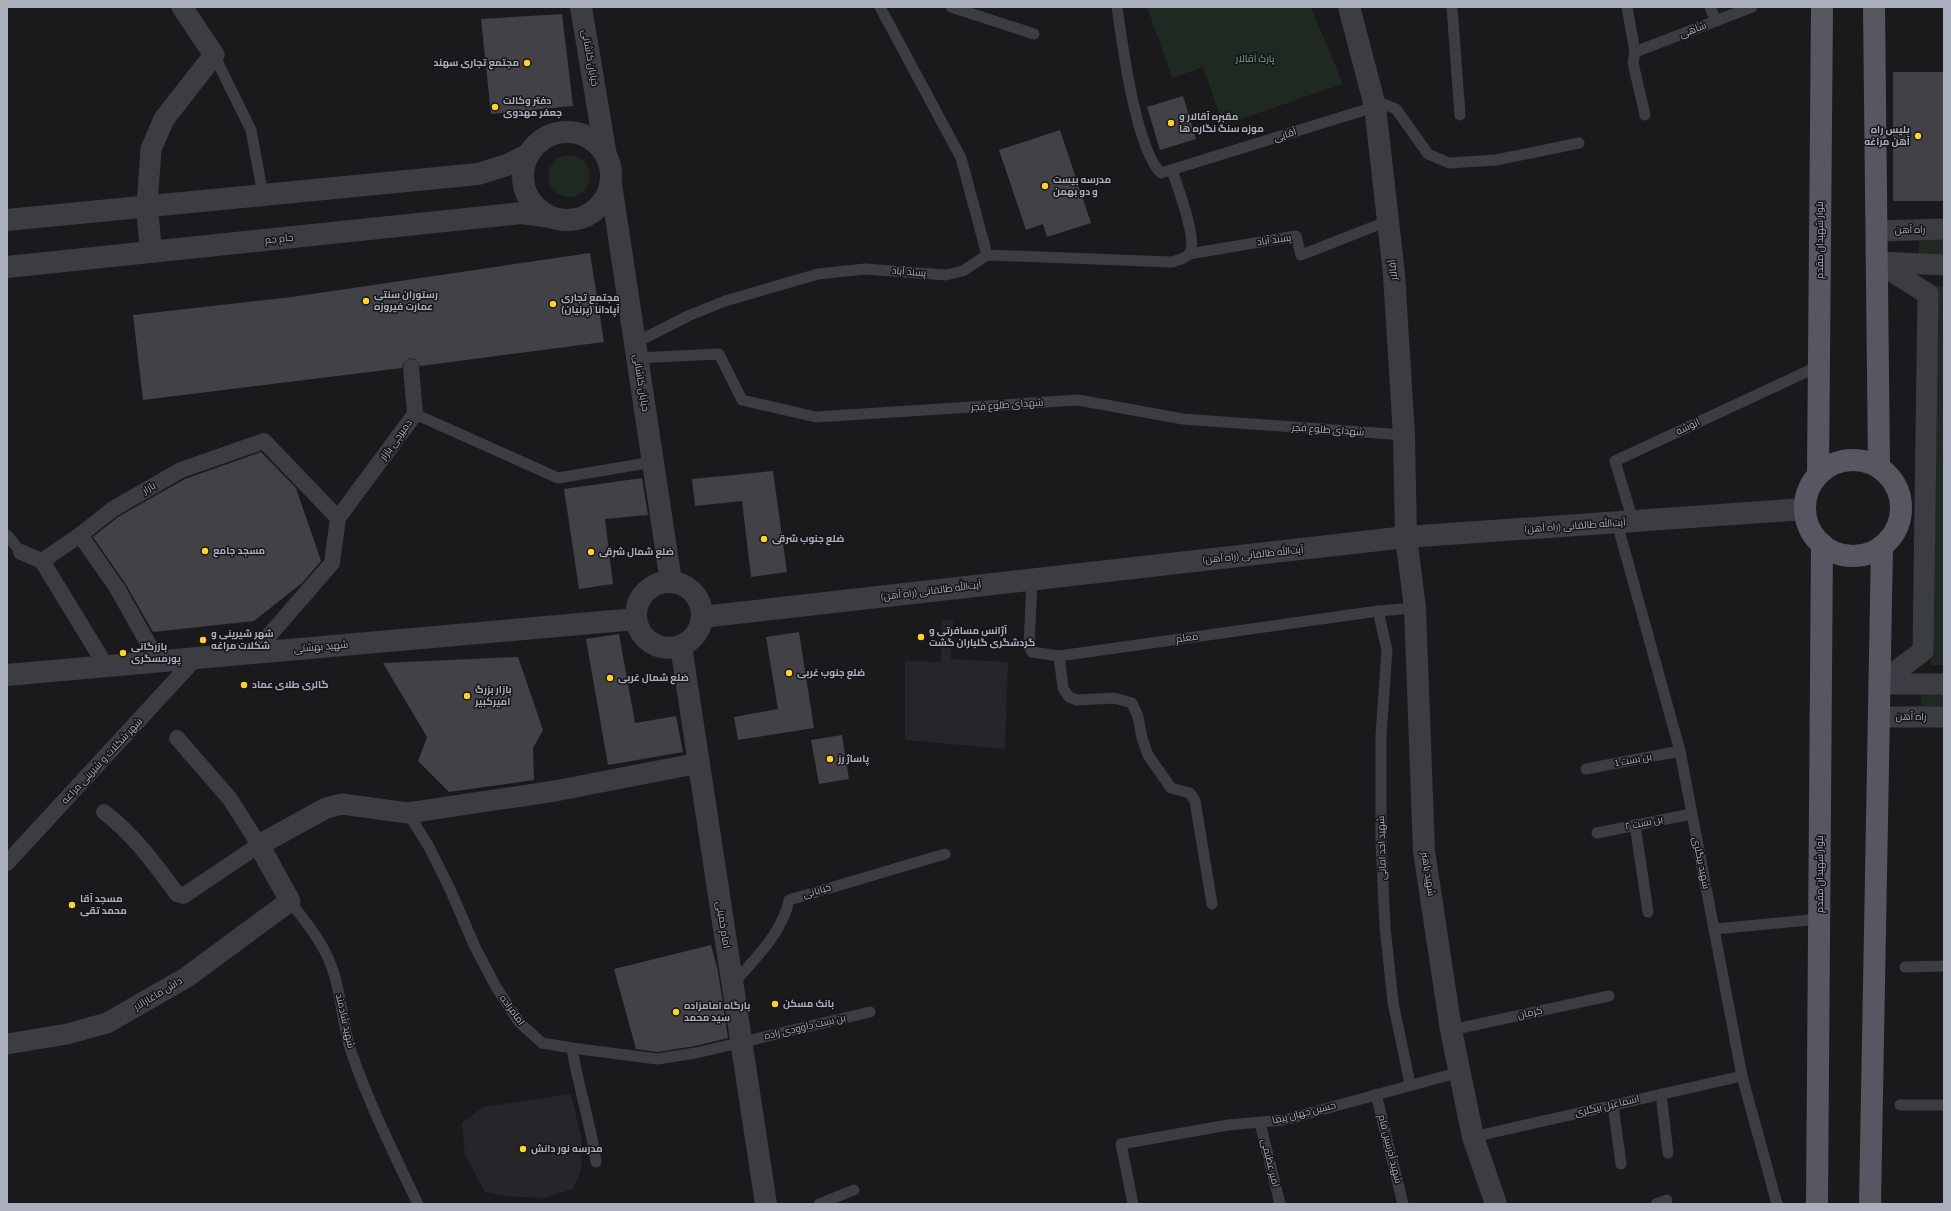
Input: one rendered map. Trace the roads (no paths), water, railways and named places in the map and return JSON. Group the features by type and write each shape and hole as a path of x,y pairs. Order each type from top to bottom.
{"main road":[{"name":"بلوار شهیدان مقدم","path":"1818,474 1822,7"},
{"path":"1874,7 1879,467"},
{"path":"1854,459 1879,467 1891,478 1898,492 1901,507 1898,523 1891,537 1882,546 1858,556 1845,555 1832,551 1822,544 1813,534 1807,522 1805,510 1808,490 1818,474 1829,466 1841,461 1854,459"},
{"name":"بلوار شهیدان مقدم","path":"1817,1204 1822,544"},
{"path":"1870,1204 1882,546"}],"street":[{"path":"151,252 147,206 151,149 164,119 214,55 182,7"},
{"name":"خیابان کاشانی","path":"582,7 606,156"},
{"name":"آقالار","path":"1349,7 1375,106 1394,274 1404,435 1406,537"},
{"path":"564,132 577,133 589,138 599,145 606,156 611,168 611,184 606,199 595,211 581,218 566,220 551,217 538,210 529,198 524,184 524,168 529,154 538,143 552,135 564,132"},
{"path":"7,220 478,174 507,165 529,154"},
{"name":"خیابان کاشانی","path":"611,184 671,582"},
{"name":"جام جم","path":"7,267 522,213 551,217"},
{"name":"راه آهن","path":"1877,231 1944,229"},
{"path":"1877,262 1944,265"},
{"path":"1877,262 1928,294 1923,651 1879,684"},
{"path":"411,367 415,414"},
{"name":"دمیرچی بازار","path":"254,653 332,563 338,518 415,414"},
{"name":"بازار","path":"80,536 113,509 180,470 264,442 338,518"},
{"name":"(راه آهن) آیت‌الله طالقانی","path":"702,617 1406,537 1805,510"},
{"path":"42,561 80,536 117,588 158,662"},
{"name":"شهید باهنر","path":"1406,537 1415,608 1424,851 1451,1030 1473,1137 1496,1204"},
{"path":"21,552 42,561 106,666"},
{"path":"671,582 681,584 690,589 697,597 701,607 702,617 696,635 681,646 661,648 652,644 644,637 639,629 636,619 636,607 641,597 649,588 659,583 671,582"},
{"name":"شهید بهشتی","path":"7,675 636,619"},
{"name":"امام خمینی","path":"681,646 766,1204"},
{"name":"شهر شکلات و شیرینی مراغه","path":"7,863 196,658"},
{"path":"1879,684 1944,684"},
{"name":"راه آهن","path":"1878,717 1944,717"},
{"path":"177,738 230,799 259,845"},
{"path":"104,812 117,822 143,849 177,894 182,896 259,845 326,808 342,804 408,813 555,791 699,763"},
{"name":"شهید شادمند","path":"259,845 290,901"},
{"name":"داش ماغازالار","path":"7,1044 68,1034 107,1023 187,977 290,901"}],"lane":[{"path":"880,7 961,158 987,255"},
{"path":"951,7 1034,34"},
{"path":"1117,7 1124,56 1138,122 1148,154 1161,173 1172,170 1190,231 1192,246 1189,254"},
{"path":"1452,7 1460,116"},
{"path":"1627,7 1635,52 1633,63 1645,115"},
{"path":"1710,7 1716,21"},
{"name":"شاهی","path":"1635,52 1752,7"},
{"path":"214,55 252,130 264,195"},
{"path":"1375,106 1384,104 1396,109 1428,154 1449,163 1496,160 1579,143"},
{"name":"آقایی","path":"1172,170 1375,106"},
{"name":"پسند آباد","path":"636,351 688,316 725,301 818,274 865,269 946,275 963,271 987,255 1172,262 1189,254 1296,236 1300,255 1388,221"},
{"name":"شهدای طلوع فجر","path":"636,351 719,354 742,400 816,417 1078,400 1183,419 1404,435"},
{"name":"انوشه","path":"1625,522 1614,461 1819,366"},
{"name":"دمیرچی بازار","path":"415,414 558,478 653,462"},
{"name":"شهید بیگلری","path":"1625,522 1680,751 1742,1076 1777,1204"},
{"path":"7,535 21,552"},
{"name":"معلم","path":"1032,580 1029,646 1032,652 1059,656 1378,611 1415,608"},
{"name":"شهید احد امانی","path":"1378,611 1387,650 1381,736 1381,826 1385,926 1393,1002 1410,1084"},
{"path":"1059,656 1063,688 1068,697 1077,700 1114,698 1132,703 1138,718 1142,738 1148,755 1171,788 1190,793 1195,801 1212,904"},
{"name":"بن بست 1","path":"1586,769 1680,751"},
{"name":"امامزاده","path":"408,813 429,847 475,947 496,987 519,1022 542,1043 657,1059 696,1053 741,1042"},
{"name":"بن بست ۲","path":"1597,833 1691,814"},
{"path":"1635,826 1648,912"},
{"name":"خیابانی","path":"732,985 773,938 786,916 789,900 944,854"},
{"name":"شهید شادمند","path":"290,901 316,936 329,959 334,972 350,1048 366,1093 418,1204"},
{"path":"1715,929 1819,919"},
{"path":"1905,967 1944,966"},
{"name":"کرمان","path":"1451,1030 1609,996"},
{"name":"بن بست داوودی زاده","path":"741,1042 870,1012"},
{"path":"572,1048 576,1074 594,1143 596,1162"},
{"name":"حسین جهان پیما","path":"1133,1204 1121,1144 1228,1125 1284,1120 1410,1084 1460,1072"},
{"name":"اسماعیل بیگلری","path":"1473,1137 1742,1076"},
{"name":"شهید آذرشین فام","path":"1376,1094 1403,1204"},
{"path":"1660,1094 1668,1153"},
{"path":"1613,1105 1621,1164"},
{"path":"1900,1105 1944,1105"},
{"name":"امیر عظیمی","path":"1260,1123 1280,1204"},
{"path":"819,1204 854,1190"},
{"path":"1656,1204 1667,1200"}],"place":[{"name":"مجتمع تجاری سهند","path":"527,63"},
{"name":"دفتر وکالت جعفر مهدوی","path":"495,107"},
{"name":"مقبره آقالار و موزه سنگ نگاره ها","path":"1171,123"},
{"name":"پلیس راه آهن مراغه","path":"1918,136"},
{"name":"مدرسه بیست و دو بهمن","path":"1045,186"},
{"name":"رستوران سنتی عمارت فیروزه","path":"366,301"},
{"name":"مجتمع تجاری آپادانا (پرنیان)","path":"553,304"},
{"name":"ضلع جنوب شرقی","path":"764,539"},
{"name":"مسجد جامع","path":"205,551"},
{"name":"ضلع شمال شرقی","path":"591,552"},
{"name":"آژانس مسافرتی و گردشگری گلباران گشت","path":"921,637"},
{"name":"شهر شیرینی و شکلات مراغه","path":"203,640"},
{"name":"بازرگانی پورمسگری","path":"123,653"},
{"name":"ضلع جنوب غربی","path":"789,673"},
{"name":"ضلع شمال غربی","path":"610,678"},
{"name":"گالری طلای عماد","path":"244,685"},
{"name":"بازار بزرگ امیرکبیر","path":"467,696"},
{"name":"پاساژ رز","path":"830,759"},
{"name":"مسجد آقا محمد تقی","path":"72,905"},
{"name":"بانک مسکن","path":"775,1004"},
{"name":"بارگاه امامزاده سید محمد","path":"676,1012"},
{"name":"مدرسه نور دانش","path":"523,1149"}],"park label":[{"name":"پارک آقالار","path":"1255,59"}]}
